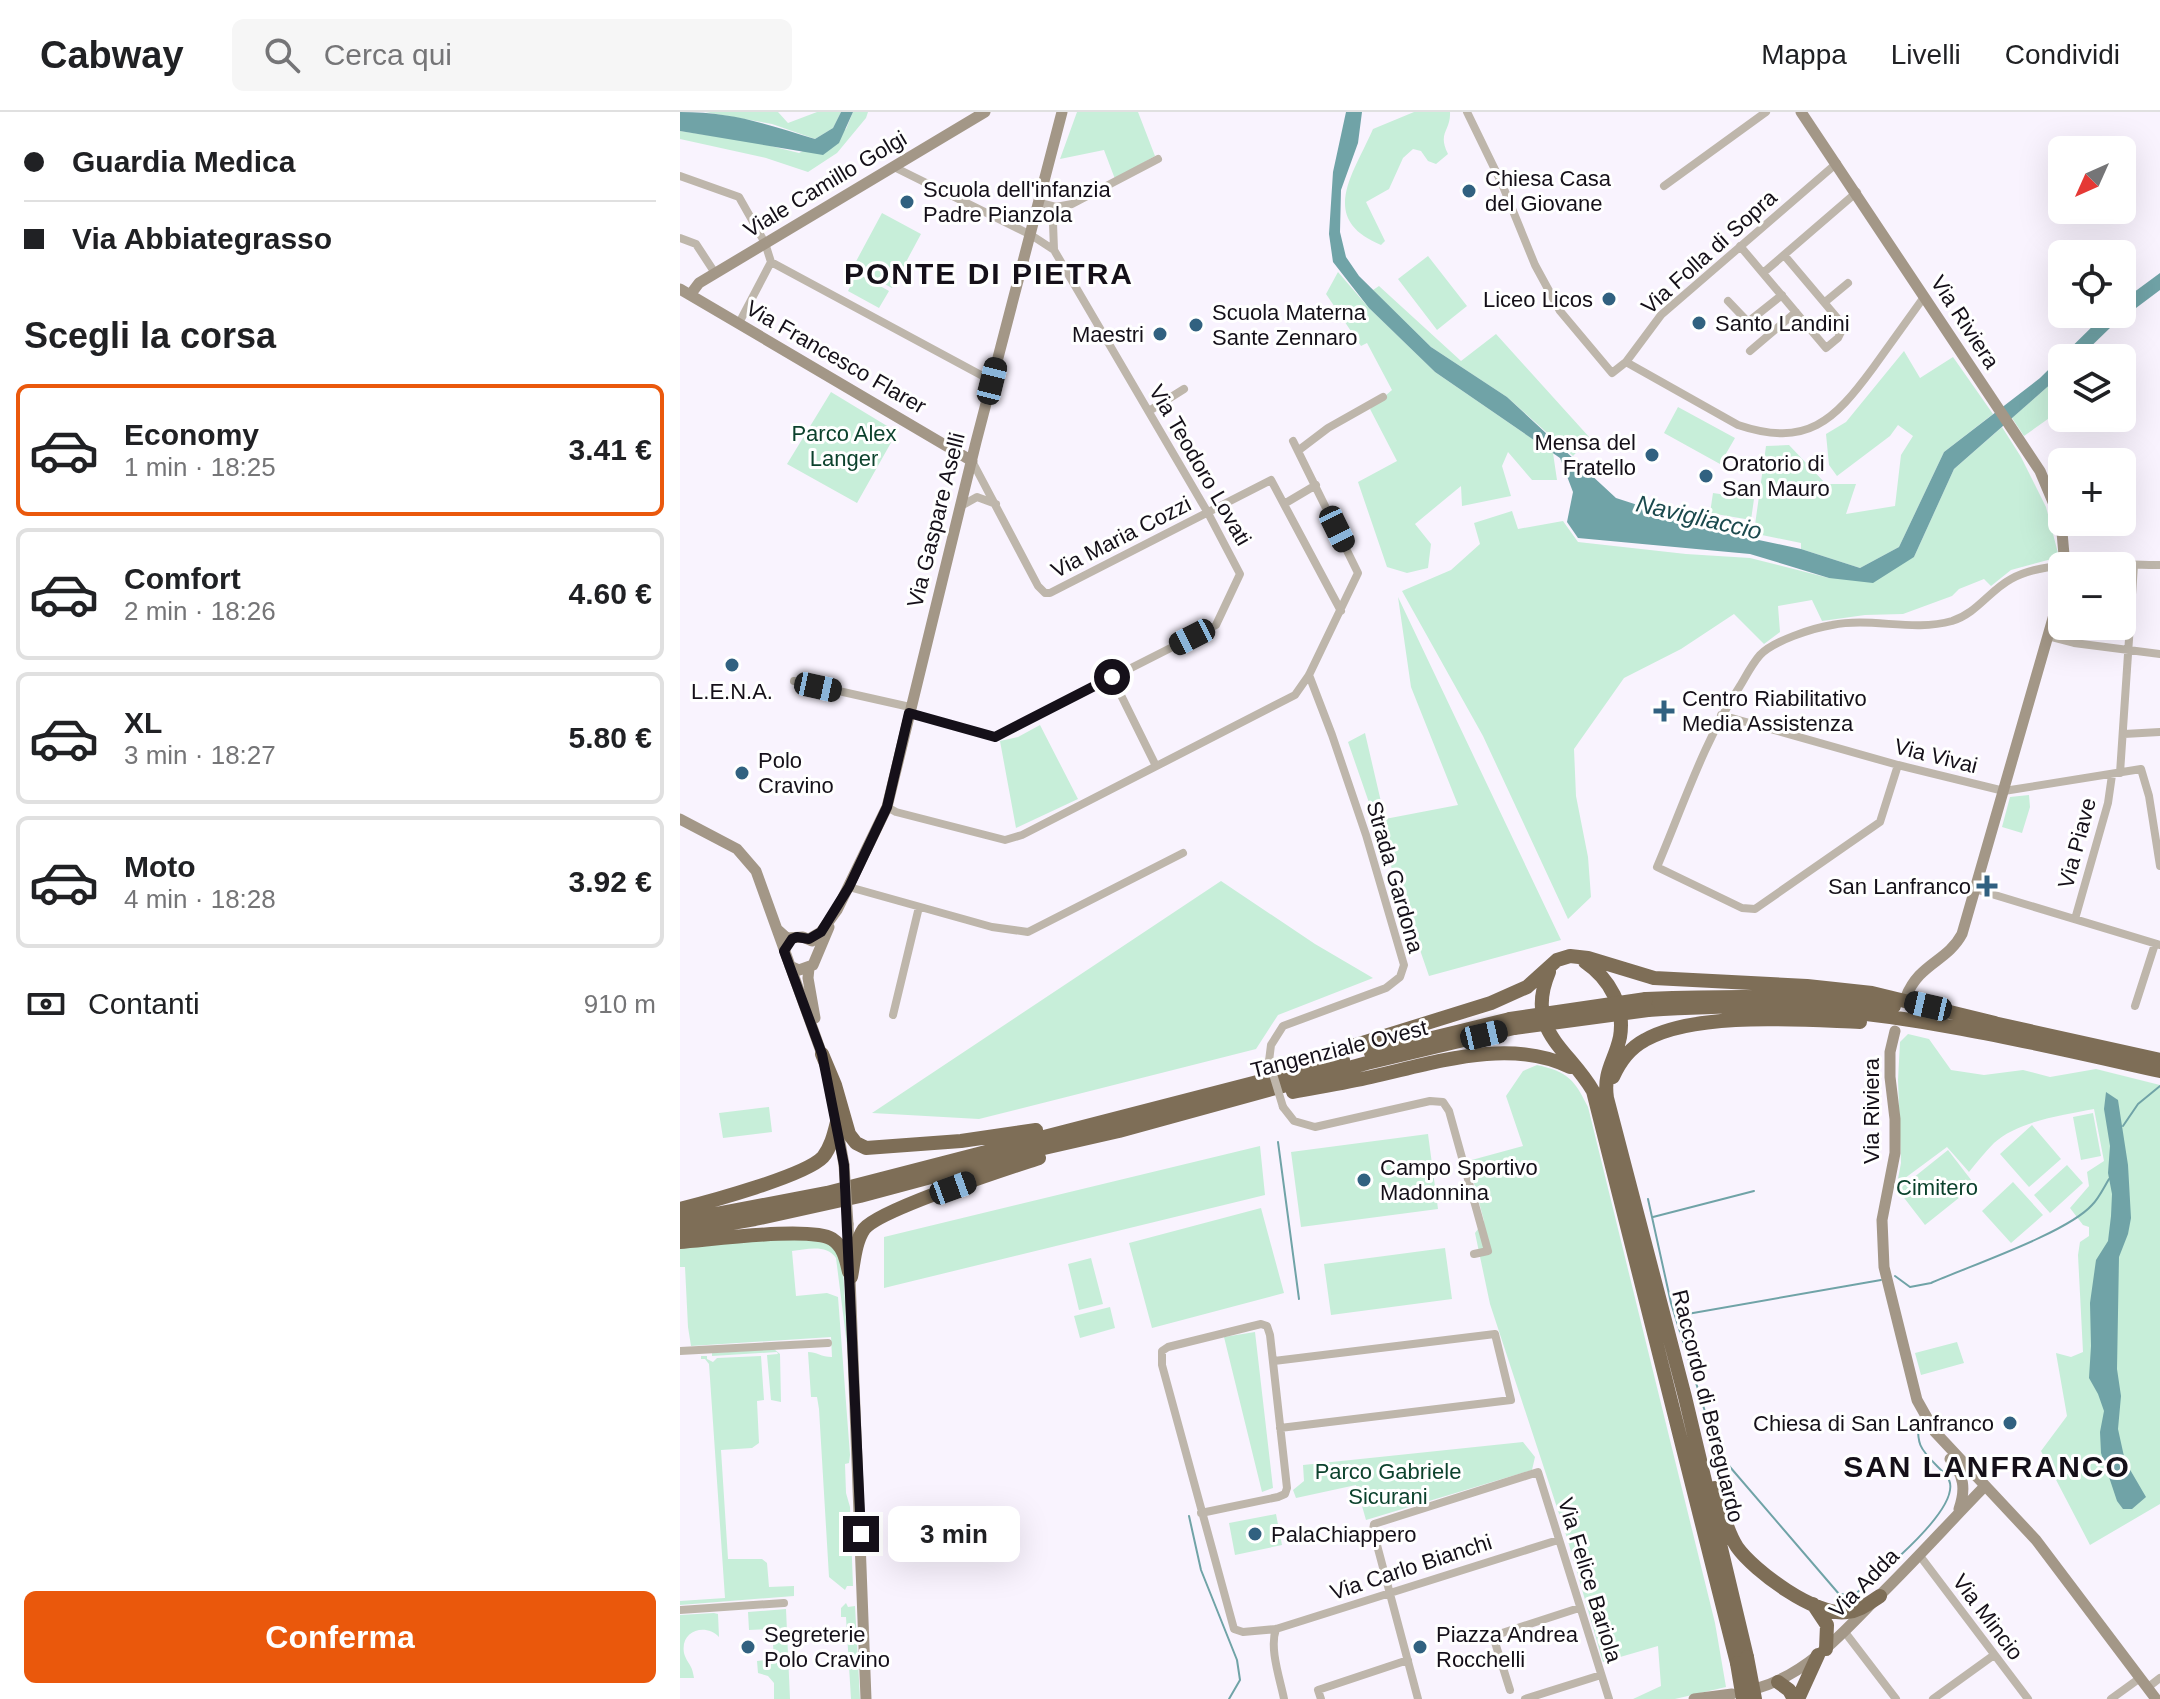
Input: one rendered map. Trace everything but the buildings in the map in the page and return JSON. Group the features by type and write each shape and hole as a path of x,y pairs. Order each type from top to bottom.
{"highway":[{"path":"1574,956 1603,977 1614,994 1619,1010 1620,1038 1605,1083 1610,1127"},
{"path":"1218,1097 1374,1037 1491,1003 1531,985 1562,958 1574,956 1654,978 1807,986 1872,993 1991,1028"},
{"path":"1552,964 1542,995 1548,1032 1559,1051 1588,1082 1610,1127"},
{"name":"Tangenziale Ovest","path":"680,1221 827,1193 1150,1109 1218,1097 1512,1024 1647,1004 1733,996 1848,1000 2160,1060"},
{"path":"1610,1127 1611,1088 1618,1067 1639,1043 1672,1030 1730,1022 1814,1020 1991,1028"},
{"name":"Tangenziale Ovest","path":"1991,1028 2160,1071"},
{"path":"821,1050 849,1134 856,1143 866,1148 973,1140 1150,1109"},
{"path":"1218,1097 1290,1092 1477,1056 1549,1059 1570,1067 1588,1082"},
{"name":"Tangenziale Ovest","path":"680,1232 860,1196 1013,1155 1119,1131 1218,1097"},
{"path":"819,1160 830,1146 837,1122"},
{"name":"Raccordo di Bereguardo","path":"1610,1127 1685,1397 1739,1662 1738,1697"},
{"name":"Raccordo di Bereguardo","path":"1610,1127 1727,1624 1739,1662 1756,1694"},
{"path":"851,1277 859,1239 873,1222 957,1187 1119,1131"},
{"path":"680,1209 739,1193 819,1160 835,1160 844,1165"},
{"path":"680,1242 796,1234 823,1236 842,1249 851,1277"},
{"path":"1685,1397 1736,1545 1748,1560 1770,1578 1813,1604 1843,1613 1860,1610 1880,1596"},
{"path":"1778,1682 1796,1699 1822,1652 1827,1625 1813,1604"}],"street":[{"name":"Viale Camillo Golgi","path":"686,294 715,273 985,112"},
{"name":"Via Gaspare Aselli","path":"817,956 887,807 1062,112"},
{"name":"Via Folla di Sopra","path":"1467,112 1502,184 1535,265 1560,311 1612,373 1620,370 1661,315 1837,163"},
{"path":"1664,186 1766,112"},
{"name":"Via Riviera","path":"1801,112 2040,471 2061,521 2065,552"},
{"path":"1040,203 1056,207 1072,204 1158,159"},
{"name":"Via Teodoro Lovati","path":"894,167 1031,235 1054,250 1208,513 1240,574 1216,625 1112,677"},
{"path":"680,176 739,197 765,243 771,262 992,381"},
{"path":"1763,273 1857,192"},
{"path":"1054,250 1056,207"},
{"path":"680,238 696,244 715,273"},
{"path":"1740,246 1826,348 1838,338 1844,326 1784,255"},
{"path":"739,323 771,262"},
{"path":"1825,302 1848,283"},
{"name":"Via Francesco Flarer","path":"686,294 972,461"},
{"path":"1728,301 1748,322 1782,295"},
{"path":"1626,362 1738,425 1758,432 1790,434 1816,426 1847,403 1924,297"},
{"path":"1750,351 1796,312"},
{"path":"1149,411 1184,389"},
{"path":"1299,450 1328,428 1383,397"},
{"path":"887,807 1005,840 1022,835 1295,695 1309,675 1358,573 1293,441"},
{"path":"972,461 996,504"},
{"name":"Via Maria Cozzi","path":"996,504 1038,586 1043,592 1050,593 1271,480 1284,504"},
{"path":"1316,485 1284,504 1341,611"},
{"path":"961,506 977,497 996,504"},
{"path":"2136,565 2160,565"},
{"path":"1898,765 1880,822 1755,909 1742,908 1657,867 1721,715 1755,661 1769,648 1817,628 1846,623 1922,626 1955,620 1976,608 2015,576 2048,569"},
{"path":"1906,997 1916,975 1956,945 2004,791 2048,633"},
{"path":"2047,636 2160,654"},
{"name":"Via Piave","path":"2075,919 2116,774 2124,734 2130,640"},
{"name":"Strada Gardona","path":"1309,675 1366,835 1404,965 1400,977 1386,988 1283,1026 1272,1040 1269,1061 1283,1107 1294,1121 1311,1127 1430,1101 1443,1102 1449,1110 1458,1138 1488,1251 1474,1254"},
{"path":"794,681 910,710 995,737 1112,677 1156,766"},
{"name":"Via Vivai","path":"1721,715 2004,791"},
{"path":"2124,734 2160,732"},
{"path":"2004,791 2141,769 2149,796 2160,866"},
{"path":"680,819 726,842 745,855 756,871 821,1050"},
{"path":"849,887 1010,931 1028,932 1183,853"},
{"path":"1975,889 2158,944 2135,1006"},
{"path":"893,1015 919,907"},
{"name":"Via Gaspare Aselli","path":"809,939 821,932 837,910"},
{"path":"775,926 783,936 809,939 817,949 808,978 844,1165 866,1699"},
{"path":"784,951 792,939"},
{"path":"790,966 799,970 809,968"},
{"name":"Via Riviera","path":"1895,1031 1890,1052 1895,1153 1882,1220 1884,1267 1911,1382 1935,1432"},
{"path":"1261,1324 1267,1326 1274,1361 1287,1488 1285,1494 1201,1513 1162,1365 1162,1351 1261,1324"},
{"path":"1274,1361 1495,1334 1511,1400 1280,1428"},
{"path":"680,1351 828,1343"},
{"path":"1935,1432 2036,1540 2149,1692"},
{"path":"1935,1432 1936,1444 1962,1476 1964,1493 1957,1515"},
{"name":"Via Felice Bariola","path":"1389,1593 1374,1524 1538,1472 1609,1699"},
{"name":"Via Adda","path":"1756,1694 1822,1652 1920,1556 1984,1487"},
{"name":"Via Carlo Bianchi","path":"1201,1513 1234,1629 1243,1632 1276,1629 1558,1540"},
{"name":"Via Mincio","path":"1920,1556 2028,1699"},
{"path":"1389,1593 1418,1699"},
{"path":"680,1610 784,1603"},
{"path":"1510,1690 1493,1636 1579,1608"},
{"path":"1276,1629 1273,1633 1274,1645 1284,1699"},
{"path":"1844,1631 1896,1699"},
{"path":"1933,1699 1994,1655"},
{"path":"1321,1699 1318,1690 1408,1660"},
{"path":"1525,1699 1601,1675"},
{"path":"2111,1699 2149,1692 2160,1678"},
{"path":"1694,1699 1738,1697"}],"green space":[{"path":"705,112 778,112 788,123 817,112 841,112 833,128 815,139 772,124"},
{"path":"853,112 868,112 837,153 808,172 766,158 680,139 680,131 759,143 799,153 846,129"},
{"path":"1077,112 1138,112 1155,156 1115,179 1104,150 1060,159"},
{"path":"1414,112 1450,112 1444,136 1448,154 1436,164 1428,161 1421,151 1413,149 1403,158 1389,189 1366,202 1385,241 1381,245 1362,234 1350,222 1345,208 1346,194 1350,178 1373,129"},
{"path":"882,213 921,234 892,288 853,267"},
{"path":"1428,256 1467,306 1437,330 1398,279"},
{"path":"1338,272 1369,308 1435,372 1553,453 1557,480 1532,480 1508,452 1502,466 1511,496 1462,506 1461,486 1415,524 1431,544 1428,568 1407,573 1387,567 1358,482 1397,461 1370,409 1392,390 1367,343 1361,346 1326,294"},
{"path":"857,273 889,291 879,308 848,291"},
{"path":"1379,286 1461,361 1496,334 1590,438 1573,456 1507,397 1431,347 1373,290"},
{"path":"1904,351 1920,378 1953,357 1993,414 1944,452 1899,547 1860,568 1801,549 1801,543 1708,524 1708,520 1755,525 1766,446 1789,445 1826,484 1856,484 1846,514 1895,506 1901,455 1913,436 1898,425 1890,436 1837,476 1829,465 1826,434 1846,422"},
{"path":"2048,386 2048,419 2024,436 2012,418"},
{"name":"Parco Alex Langer","path":"831,392 897,432 857,503 787,464"},
{"path":"1678,407 1735,438 1720,464 1664,433"},
{"path":"2002,427 2046,507 2048,536 2054,536 2058,552 2048,552 2048,560 2011,570 1991,586 1984,579 1959,589 1952,596 1903,614 1822,621 1812,600 1778,606 1780,632 1764,644 1734,614 1681,649 1624,678 1574,749 1576,796 1588,857 1591,897 1568,919 1483,736 1402,591 1451,570 1480,544 1474,523 1512,511 1518,529 1563,521 1578,542 1750,558 1829,578 1914,557 1954,469"},
{"path":"1713,493 1754,499 1751,520 1710,513"},
{"path":"1398,597 1561,940 1429,976 1348,742 1365,733 1385,819 1458,805 1411,687"},
{"path":"1040,725 1078,799 1016,828 1000,741 1018,737"},
{"path":"2029,795 2030,807 2022,833 2002,827 2010,797"},
{"path":"1221,881 1315,944 1373,978 1278,1015 1256,1049 979,1119 872,1113"},
{"path":"1908,1034 1929,1039 1951,1070 1984,1075 2023,1070 2050,1077 2096,1069 2160,1085 2160,1504 2090,1545 2041,1451 2067,1416 2056,1353 2071,1357 2083,1352 2078,1255 2080,1242 2089,1236 2089,1227 2083,1225 2070,1208 2089,1186 2087,1172 2104,1161 2094,1109 2015,1129 1994,1143 1969,1172 1947,1147 1897,1184 1901,1163 1900,1042"},
{"path":"1537,1065 1569,1078 1588,1107 1715,1623 1726,1687 1675,1699 1633,1699 1661,1686 1658,1646 1603,1662 1568,1541 1490,1304 1475,1233 1484,1221 1468,1161 1523,1146 1506,1096 1523,1071"},
{"path":"769,1107 772,1132 723,1138 719,1113"},
{"path":"2093,1113 2101,1156 2081,1160 2073,1117"},
{"path":"2032,1125 2061,1159 2029,1187 2000,1154"},
{"name":"Campo Sportivo Madonnina","path":"1428,1134 1438,1209 1301,1227 1291,1152"},
{"path":"1260,1146 1265,1195 884,1288 884,1237"},
{"name":"Cimitero","path":"1948,1150 1975,1185 1925,1225 1898,1190"},
{"path":"2067,1165 2083,1183 2050,1213 2034,1195"},
{"path":"2013,1182 2043,1215 2011,1243 1982,1211"},
{"path":"1261,1208 1284,1293 1152,1328 1129,1243"},
{"path":"804,1237 834,1246 843,1269 848,1353 836,1258 822,1249 792,1251 796,1296 827,1293 838,1297 850,1455 849,1463 845,1464 853,1586 847,1586 845,1590 829,1577 819,1409 817,1397 811,1397 808,1352 832,1357 831,1337 691,1346 685,1267 680,1267 680,1247"},
{"path":"1445,1248 1452,1299 1331,1315 1324,1264"},
{"path":"1091,1258 1103,1304 1079,1310 1068,1264"},
{"path":"1110,1307 1115,1328 1080,1338 1074,1316"},
{"path":"1255,1332 1273,1488 1262,1492 1224,1337"},
{"path":"1957,1342 1964,1363 1921,1375 1915,1353"},
{"path":"774,1349 780,1354 781,1402 771,1400 767,1355 777,1352 712,1356 712,1353"},
{"path":"701,1356 707,1356 713,1362 717,1358 761,1356 764,1400 757,1401 759,1443 752,1448 721,1450 728,1559 762,1559 767,1563 769,1587 794,1586 794,1596 680,1605 680,1601 725,1598 709,1364"},
{"name":"Parco Gabriele Sicurani","path":"1523,1442 1535,1457 1532,1470 1366,1520 1356,1485 1296,1498 1293,1490 1304,1481 1303,1465"},
{"name":"PalaChiappero","path":"1276,1514 1282,1545 1235,1555 1229,1523"},
{"path":"846,1603 848,1607 855,1606 860,1699 851,1699 846,1617 841,1617 841,1608"},
{"path":"786,1609 790,1699 774,1699 774,1683 768,1676 758,1673 757,1661 774,1659 772,1629 749,1630 748,1612"},
{"path":"718,1614 719,1637 707,1630 690,1634 684,1645 684,1653 694,1678 680,1678 680,1615"}],"water":[{"path":"680,112 733,117 815,139 833,128 841,112 853,112 839,143 823,155 680,131"},
{"path":"1346,112 1362,112 1358,143 1341,190 1340,232 1346,257 1359,276 1431,347 1507,397 1616,498 1721,532 1801,549 1860,568 1899,547 1944,452 2048,370 2048,386 1954,469 1914,557 1873,583 1829,578 1750,554 1578,538 1567,522 1573,492 1560,458 1435,372 1369,308 1333,262 1329,234 1333,172"},
{"path":"2160,273 2160,290 2136,308 2136,291"},
{"path":"2091,328 2110,328 2093,344 2075,344"},
{"path":"2106,1092 2118,1100 2128,1165 2131,1218 2119,1257 2117,1369 2121,1396 2118,1429 2125,1461 2146,1497 2132,1509 2123,1509 2117,1501 2101,1453 2100,1432 2104,1411 2089,1378 2090,1303 2096,1260 2108,1241 2111,1216 2110,1146 2104,1109"}],"waterway":[{"path":"2123,1126 2138,1104 2160,1086"},
{"path":"1278,1142 1299,1299"},
{"path":"1895,1276 1910,1287 1931,1283 2040,1238 2079,1216 2095,1202 2109,1179"},
{"path":"1653,1217 1754,1191"},
{"path":"1648,1199 1671,1303 1718,1453 1839,1594 1854,1595 1897,1559 1930,1525 1950,1493 1948,1478 1920,1445 1918,1418"},
{"path":"1676,1316 1881,1280"},
{"path":"1189,1516 1201,1570 1237,1660 1240,1680 1229,1699"}],"place":[{"name":"Chiesa Casa del Giovane","path":"1469,191"},
{"name":"Scuola dell'infanzia Padre Pianzola","path":"907,202"},
{"name":"Liceo Licos","path":"1609,299"},
{"name":"Santo Landini","path":"1699,323"},
{"name":"Scuola Materna Sante Zennaro","path":"1196,325"},
{"name":"Maestri","path":"1160,334"},
{"name":"Mensa del Fratello","path":"1652,455"},
{"name":"Oratorio di San Mauro","path":"1706,476"},
{"name":"L.E.N.A.","path":"732,665"},
{"name":"Centro Riabilitativo Media Assistenza","path":"1664,711"},
{"name":"Polo Cravino","path":"742,773"},
{"name":"San Lanfranco","path":"1987,886"},
{"name":"Campo Sportivo Madonnina","path":"1364,1180"},
{"name":"Chiesa di San Lanfranco","path":"2010,1423"},
{"name":"PalaChiappero","path":"1255,1534"},
{"name":"Segreterie Polo Cravino","path":"748,1647"},
{"name":"Piazza Andrea Rocchelli","path":"1420,1647"}],"district":[{"name":"PONTE DI PIETRA","path":"989,273"},
{"name":"SAN LANFRANCO","path":"1987,1466"}],"route":[{"path":"861,1534 844,1165 822,1054 784,951 792,939 809,939 821,932 837,910 887,807 909,713 995,737 1112,677"}],"water label":[{"name":"Navigliaccio","path":"1699,517"}]}
